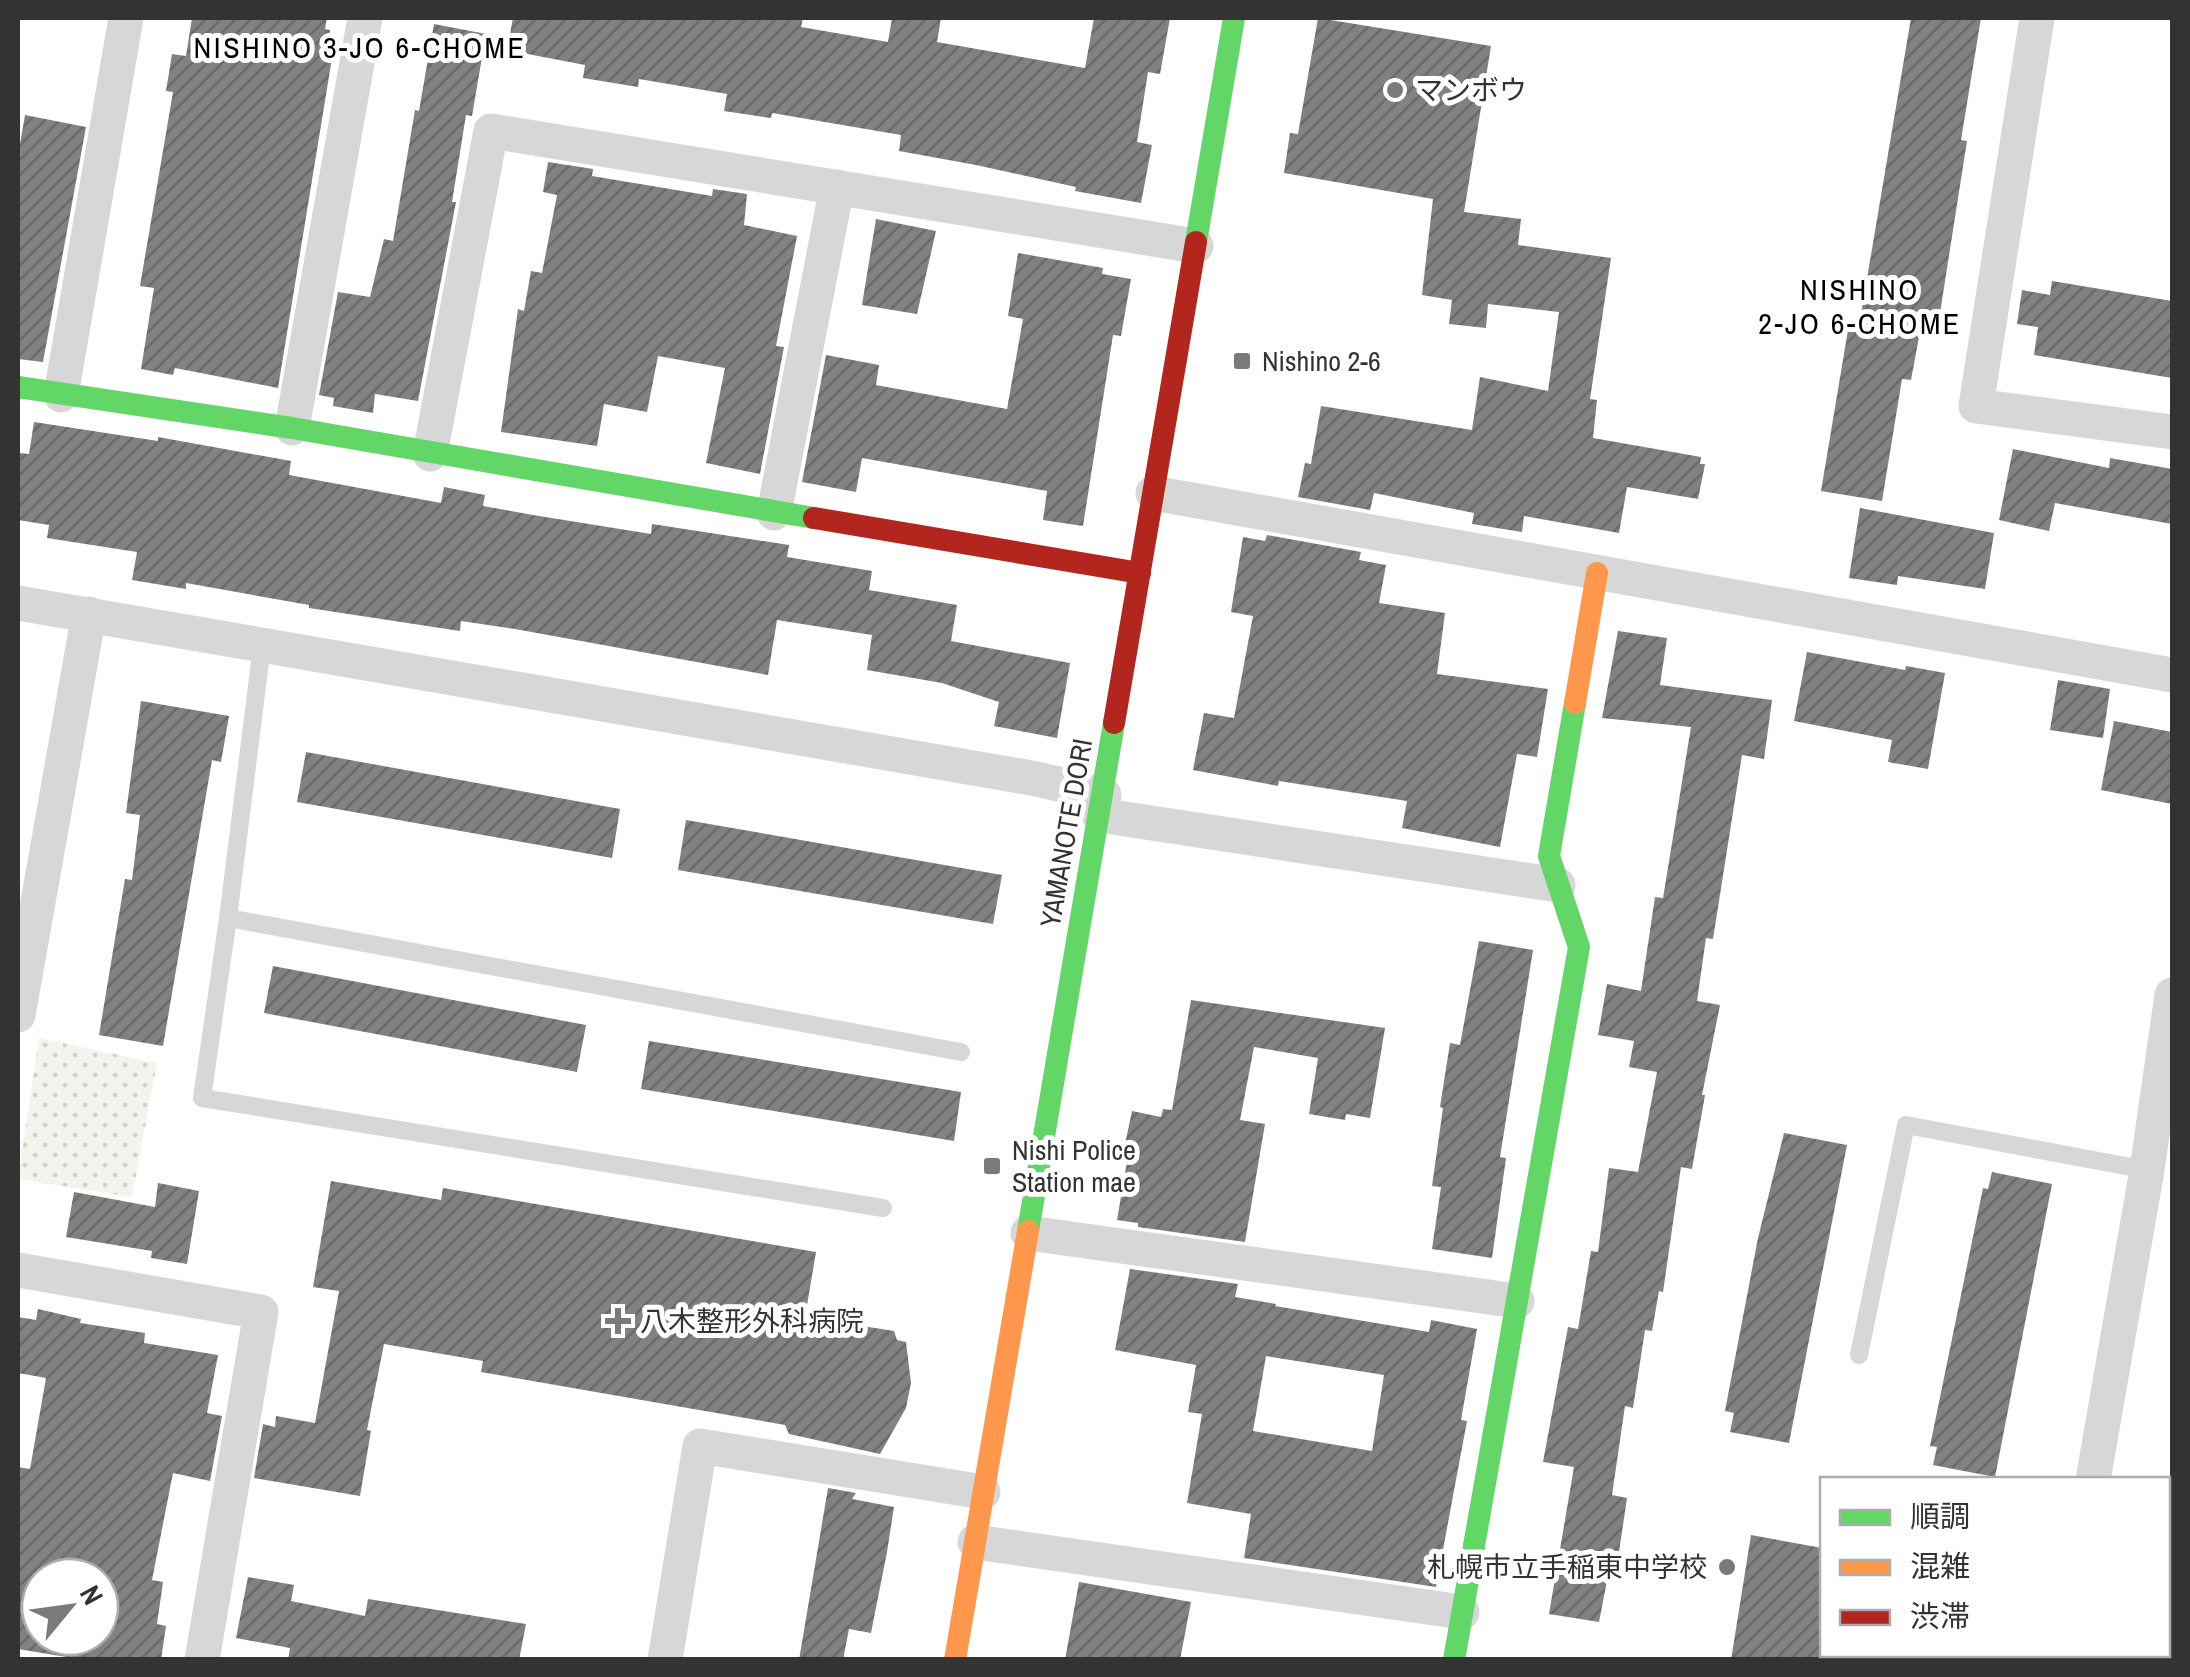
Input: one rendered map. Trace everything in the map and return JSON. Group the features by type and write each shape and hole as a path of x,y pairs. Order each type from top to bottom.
{"street":[{"path":"61,396 126,18"},
{"path":"292,428 364,18"},
{"name":"YAMANOTE DORI","path":"955,1660 1234,18"},
{"path":"2037,18 1976,406 2172,432"},
{"path":"430,454 491,131 1196,246"},
{"path":"774,513 837,187"},
{"path":"18,387 292,428 1140,573"},
{"path":"1153,493 2172,675"},
{"path":"1454,1660 1579,947 1549,856 1597,572"},
{"path":"18,603 1037,779 1101,805 1558,885"},
{"path":"18,1015 90,614"},
{"path":"2094,1477 2171,1017"},
{"path":"1028,1233 1517,1301"},
{"path":"18,1270 261,1312 202,1660"},
{"path":"665,1660 700,1446 983,1492"},
{"path":"975,1542 1462,1612"}],"lane":[{"path":"262,646 202,1098 884,1208"},
{"path":"228,918 961,1052"},
{"path":"1859,1355 1906,1125 2148,1170"}],"shaded area":[{"path":"39,1038 157,1063 132,1197 18,1179"}],"building":[{"path":"192,18 327,18 325,29 330,30 327,51 333,52 278,388 175,368 173,375 141,369 154,288 140,286 173,92 166,91 172,54 186,56"},
{"path":"513,18 803,18 801,27 888,42 892,18 941,18 937,42 1085,68 1094,18 1170,18 1160,74 1148,72 1137,142 1152,145 1141,203 899,151 901,135 772,113 771,118 724,111 727,94 639,79 638,87 583,78 585,65 507,50"},
{"path":"1318,18 1491,46 1464,212 1521,219 1518,245 1611,258 1590,399 1597,400 1593,438 1701,457 1700,464 1705,464 1698,499 1627,487 1619,533 1524,516 1522,532 1472,524 1474,513 1374,493 1370,510 1298,497 1305,463 1311,464 1321,406 1472,430 1480,377 1548,391 1559,312 1488,304 1486,328 1449,324 1452,300 1422,295 1433,199 1284,173 1290,133 1298,134"},
{"path":"1911,18 1981,18 1961,140 1967,141 1940,313 1924,310 1911,380 1902,379 1882,501 1821,491 1849,324 1859,326"},
{"path":"434,24 486,34 472,116 466,115 452,202 456,202 418,401 375,394 373,413 333,406 334,398 319,395 338,292 370,297 384,239 393,241"},
{"path":"25,115 86,127 43,362 18,359 18,156"},
{"path":"548,162 593,169 592,176 712,196 713,189 747,194 744,225 797,236 776,346 784,347 760,474 706,463 725,368 658,356 647,412 604,404 597,446 501,432 518,309 524,311 531,271 542,273 557,195 543,192"},
{"path":"876,219 936,231 917,314 862,305"},
{"path":"1018,253 1103,268 1102,274 1131,279 1121,336 1113,335 1083,526 1043,520 1047,491 862,458 856,492 802,482 826,355 879,365 876,385 1007,409 1023,319 1008,316"},
{"path":"2052,281 2172,301 2172,378 2034,355 2038,327 2017,324 2022,290 2050,295"},
{"path":"34,422 158,441 158,437 291,461 289,475 441,503 444,487 485,495 483,506 533,515 651,534 652,524 789,545 787,557 872,571 869,590 957,605 951,641 1070,663 1057,738 994,726 999,702 942,683 867,670 872,635 777,620 768,675 515,629 461,621 460,631 309,608 186,583 186,589 132,580 137,552 47,538 49,525 18,520 20,453 29,454"},
{"path":"2013,449 2109,468 2110,458 2172,469 2172,524 2055,503 2049,531 1999,520"},
{"path":"1860,508 1994,533 1985,589 1898,576 1897,585 1849,578"},
{"path":"1267,535 1361,552 1359,560 1386,565 1379,603 1445,613 1437,674 1548,689 1537,757 1517,754 1500,847 1402,828 1407,801 1279,781 1278,786 1193,770 1204,713 1234,718 1253,616 1231,612 1243,537 1265,541"},
{"path":"1618,631 1667,638 1660,685 1772,700 1764,759 1742,755 1713,939 1706,938 1697,1001 1720,1005 1692,1169 1681,1167 1663,1292 1659,1291 1652,1331 1645,1330 1633,1408 1625,1406 1612,1495 1627,1498 1619,1552 1613,1550 1599,1622 1549,1614 1574,1467 1543,1462 1568,1327 1578,1329 1591,1251 1598,1252 1609,1168 1638,1172 1657,1072 1629,1067 1634,1041 1598,1035 1607,984 1641,991 1655,897 1663,898 1691,727 1602,718"},
{"path":"1807,652 1905,670 1906,666 1945,673 1928,769 1888,762 1892,740 1794,721"},
{"path":"2058,680 2110,689 2103,738 2050,730"},
{"path":"141,701 229,716 221,762 212,760 163,1046 99,1035 125,879 132,880 140,815 126,813"},
{"path":"2114,721 2172,732 2172,804 2101,790"},
{"path":"306,752 620,809 612,858 297,802"},
{"path":"686,820 1002,875 993,924 678,870"},
{"path":"1479,941 1533,950 1500,1157 1506,1158 1492,1258 1432,1249 1441,1187 1432,1186 1443,1108 1440,1107 1450,1043 1460,1045"},
{"path":"273,966 586,1025 577,1072 264,1013"},
{"path":"1191,1000 1385,1028 1370,1118 1346,1114 1345,1120 1309,1114 1318,1058 1254,1047 1240,1120 1265,1124 1245,1242 1138,1227 1138,1223 1117,1220 1132,1111 1161,1117 1163,1109 1172,1110"},
{"path":"649,1041 961,1092 954,1141 641,1089"},
{"path":"1784,1133 1847,1145 1789,1443 1730,1432 1734,1413 1725,1411 1758,1238"},
{"path":"1992,1172 2052,1184 1995,1477 1933,1465 1937,1447 1930,1446 1983,1188 1988,1189"},
{"name":"八木整形外科病院","path":"331,1181 441,1200 443,1188 816,1252 805,1317 894,1331 897,1340 906,1342 911,1383 906,1408 880,1454 789,1434 785,1425 481,1372 483,1361 384,1344 367,1430 371,1431 360,1496 254,1478 263,1424 275,1427 276,1416 315,1423 339,1291 313,1287"},
{"path":"158,1183 199,1191 187,1264 151,1258 152,1251 66,1237 74,1192 155,1207"},
{"path":"1130,1269 1238,1284 1235,1297 1275,1306 1429,1332 1431,1320 1477,1329 1461,1420 1467,1421 1436,1587 1244,1558 1251,1514 1187,1503 1202,1414 1188,1412 1196,1365 1115,1350","holes":["1266,1356 1384,1375 1372,1451 1253,1431"]},
{"path":"38,1309 81,1319 80,1323 145,1333 144,1343 218,1355 207,1413 222,1416 210,1481 173,1473 152,1580 163,1582 157,1624 166,1626 161,1660 67,1657 120,1657 120,1557 20,1557 18,1649 18,1467 30,1469 46,1378 18,1373 18,1317 36,1320"},
{"path":"828,1488 856,1493 852,1499 894,1507 887,1552 871,1633 849,1629 843,1660 799,1660"},
{"path":"1751,1535 1820,1548 1822,1660 1731,1660"},
{"path":"248,1577 294,1585 291,1601 365,1616 368,1599 526,1624 519,1660 288,1660 290,1648 236,1638"},
{"path":"1079,1582 1191,1602 1180,1660 1065,1660"}],"traffic: fast":[{"path":"1196,242 1234,18"},
{"path":"18,387 292,428 814,518"},
{"path":"1454,1660 1579,947 1549,856 1575,703"},
{"path":"1028,1231 1114,723"}],"traffic: slow":[{"path":"1575,703 1597,573"},
{"path":"955,1660 1028,1231"}],"traffic: jam":[{"path":"1114,723 1196,242"},
{"path":"814,518 1140,573"}],"place":[{"name":"マンボウ","path":"1395,90"},
{"name":"Nishino 2-6","path":"1242,361"},
{"name":"Nishi Police Station mae","path":"992,1166"},
{"name":"八木整形外科病院","path":"618,1321"},
{"name":"札幌市立手稲東中学校","path":"1727,1567"}],"district":[{"name":"NISHINO 3-JO 6-CHOME","path":"360,48"},
{"name":"NISHINO 2-JO 6-CHOME","path":"1860,307"}]}
